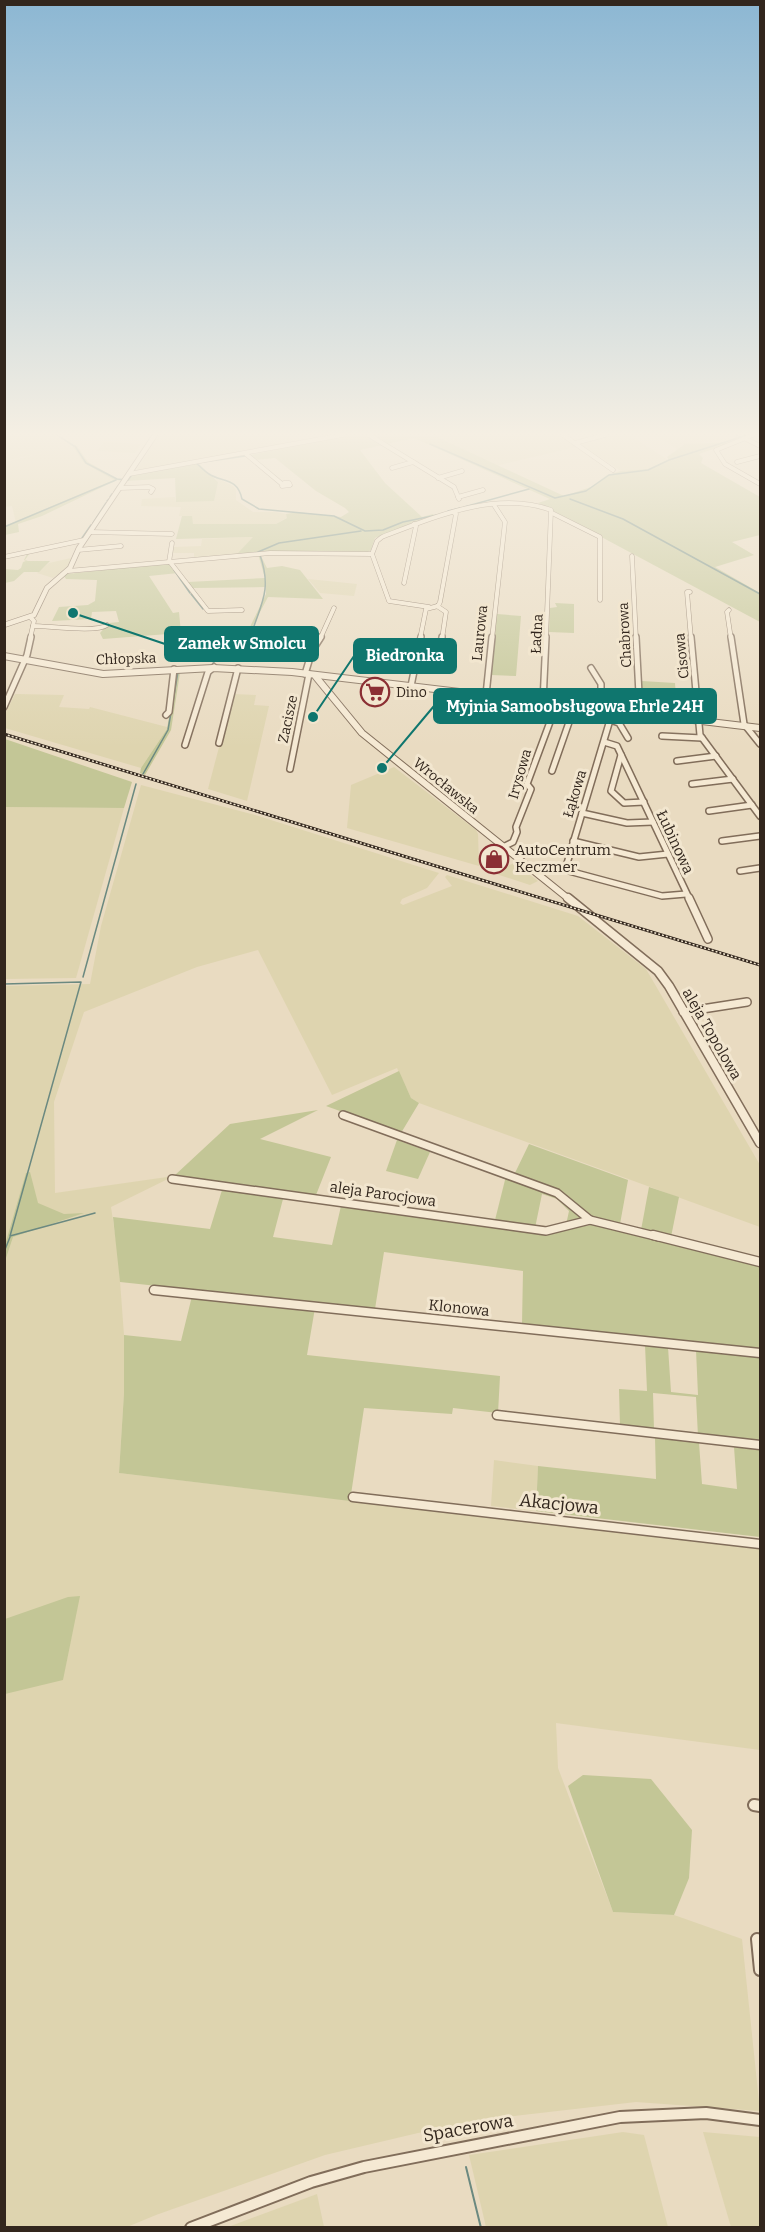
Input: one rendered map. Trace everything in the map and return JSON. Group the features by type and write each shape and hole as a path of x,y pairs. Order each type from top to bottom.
{"street":[{"path":"379,539 372,554 389,601 429,607 437,606 446,612 440,654 435,657 417,656"},
{"path":"404,583 413,539"},
{"path":"437,606 440,602 452,539"},
{"name":"Laurowa","path":"486,695 503,539"},
{"name":"Ładna","path":"543,702 551,539"},
{"path":"600,539 600,600"},
{"path":"4,625 35,614 48,587 68,571 84,540"},
{"path":"4,557 84,540"},
{"path":"172,543 170,562 208,611 242,610"},
{"path":"78,550 122,546"},
{"path":"68,571 286,552 372,554"},
{"name":"Chabrowa","path":"632,556 640,713"},
{"name":"Cisowa","path":"690,592 687,592 702,738"},
{"path":"411,686 424,616 429,607"},
{"name":"Zacisze","path":"290,769 310,675 312,651 326,629 334,608"},
{"path":"729,610 727,612 745,726 760,744"},
{"path":"4,707 13,692 26,657 34,621 30,617"},
{"path":"33,626 65,626 82,630 102,629 107,625"},
{"name":"Chłopska","path":"4,656 26,657 72,670 97,674 238,668 324,676 760,728"},
{"path":"185,746 208,672 214,668"},
{"path":"219,743 238,668"},
{"path":"591,668 600,684 601,708"},
{"path":"166,715 169,712 174,669"},
{"name":"Wrocławska","path":"310,675 362,733 572,902"},
{"path":"4,692 13,692"},
{"name":"Irysowa","path":"503,847 513,842 517,832 516,827 531,789 527,784 557,703"},
{"path":"552,771 575,705"},
{"name":"Łąkowa","path":"613,710 565,869 569,873 662,896 686,894"},
{"path":"610,720 619,723 628,738"},
{"path":"662,736 702,738 760,816"},
{"name":"Łubinowa","path":"604,742 616,745 708,939"},
{"path":"621,755 611,793 626,804 644,802"},
{"path":"677,761 716,756"},
{"path":"692,784 733,779"},
{"path":"709,811 752,805"},
{"path":"582,813 629,824 653,822"},
{"path":"722,841 760,836"},
{"path":"573,841 639,857 668,854"},
{"path":"740,870 760,868"},
{"name":"aleja Topolowa","path":"572,902 658,971 760,1143"},
{"path":"683,1012 747,1002"},
{"name":"aleja Parocjowa","path":"343,1115 557,1193 590,1220 760,1262"},
{"name":"aleja Parocjowa","path":"172,1179 546,1231 590,1220"},
{"name":"Klonowa","path":"154,1290 760,1353"},
{"path":"496,1415 760,1445"},
{"name":"Akacjowa","path":"353,1497 760,1544"},
{"path":"760,1940 758,1939 760,1970"},
{"name":"Spacerowa","path":"191,2228 311,2182 364,2167 620,2117 706,2113 760,2120"}],"shaded area":[{"path":"202,539 252,539 237,554 194,558 194,553 173,553 174,547 201,546"},
{"path":"71,558 69,567 53,578 37,573 49,563"},
{"path":"308,579 357,584 354,596 320,593"},
{"path":"15,694 64,695 59,707 89,709 90,707 167,727 167,729 141,768 5,728 5,714"},
{"path":"233,694 256,695 254,705 269,706 247,801 208,789"},
{"path":"394,767 476,830 479,866 347,828 351,785"},
{"path":"141,785 255,815 439,873 427,888 402,899 400,903 403,905 452,886 445,877 447,875 578,916 646,969 760,1165 760,1227 419,1103 411,1098 397,1068 332,1095 258,950 197,967 84,1012 54,1102 55,1193 174,1176 111,1207 118,1254 124,1335 124,1393 119,1473 760,1549 760,1750 556,1723 558,1768 613,1912 674,1915 742,1939 760,2111 636,2102 514,2116 488,2123 418,2133 325,2155 127,2227 5,2227 4,986 90,984 101,926"},
{"path":"4,807 124,808 76,978 5,979"},
{"path":"514,863 538,881 530,885 493,873"},
{"path":"494,1460 538,1466 536,1511 491,1506"},
{"path":"623,2132 644,2135 668,2227 486,2227 469,2155"},
{"path":"703,2132 760,2137 760,2227 731,2227"},
{"path":"317,2194 324,2227 228,2227"}],"green space":[{"path":"251,539 375,539 371,550 366,553 286,551 237,554"},
{"path":"605,539 743,539 732,542 754,555 715,567 760,593 760,622"},
{"path":"29,554 25,560 28,561 50,561 39,572 24,572 14,581 5,583 5,569 18,570 21,568 23,562 26,561 24,560"},
{"path":"258,554 267,568 282,566 300,570 323,599 268,597 251,629 249,647 224,648 213,666 210,666 219,655 222,646 246,646 249,629 266,594 266,587 193,588 188,582 265,578"},
{"path":"169,563 178,573 149,576 173,613 179,612 181,633 103,639 100,633 109,623 119,622 116,611 92,612 91,619 52,621 59,607 88,605 95,601 97,580 66,579 64,576 67,574"},
{"path":"555,603 574,604 574,633 549,632 550,608 557,607"},
{"path":"497,614 521,616 516,676 491,675"},
{"path":"210,669 206,672 180,673 171,730 145,775 140,773 167,729 177,671"},
{"path":"642,681 675,683 676,697 642,695"},
{"path":"5,739 132,782 124,808 5,807"},
{"path":"399,1071 411,1098 419,1103 401,1133 326,1106"},
{"path":"318,1110 260,1139 331,1157 316,1195 174,1176 230,1124"},
{"path":"397,1140 430,1152 418,1179 386,1171"},
{"path":"529,1144 628,1180 620,1224 593,1218 564,1195 514,1175"},
{"path":"30,1172 38,1203 64,1214 84,1213 13,1237 5,1261 5,1245 26,1173"},
{"path":"506,1176 556,1195 582,1217 575,1223 566,1225 569,1211 557,1199 542,1194 535,1228 495,1220"},
{"path":"649,1187 679,1197 671,1237 641,1230"},
{"path":"222,1190 283,1199 273,1237 332,1245 341,1206 544,1233 596,1224 760,1265 760,1351 522,1324 523,1271 384,1252 375,1309 120,1282 113,1217 210,1229"},
{"path":"192,1296 315,1308 307,1355 500,1376 498,1413 453,1408 452,1414 364,1408 350,1501 119,1473 124,1393 124,1335 181,1341"},
{"path":"645,1345 668,1347 671,1392 698,1395 696,1350 760,1357 760,1442 698,1436 696,1397 653,1393 654,1430 620,1426 619,1389 647,1391"},
{"path":"655,1438 699,1443 702,1484 737,1489 734,1447 760,1450 760,1537 536,1511 538,1466 656,1479"},
{"path":"80,1596 63,1680 5,1694 5,1619 68,1597"},
{"path":"583,1775 651,1779 692,1830 689,1878 674,1915 613,1912 568,1786"}],"waterway":[{"path":"258,552 279,543 305,539"},
{"path":"660,539 760,594"},
{"path":"212,665 223,648 248,646 265,591 264,569 260,555"},
{"path":"174,570 190,593"},
{"path":"191,594 203,609"},
{"path":"143,774 168,730 178,672"},
{"path":"83,977 136,784"},
{"path":"4,984 81,982 10,1236 95,1213"},
{"path":"4,1252 10,1237"},
{"path":"466,2167 481,2228"}],"railway":[{"path":"4,734 760,965"}],"place":[{"name":"Zamek w Smolcu","path":"73,613"},
{"name":"Dino","path":"375,692"},
{"name":"Biedronka","path":"313,717"},
{"name":"Myjnia Samoobsługowa Ehrle 24H","path":"382,768"},
{"name":"AutoCentrum Keczmer","path":"494,859"}]}
